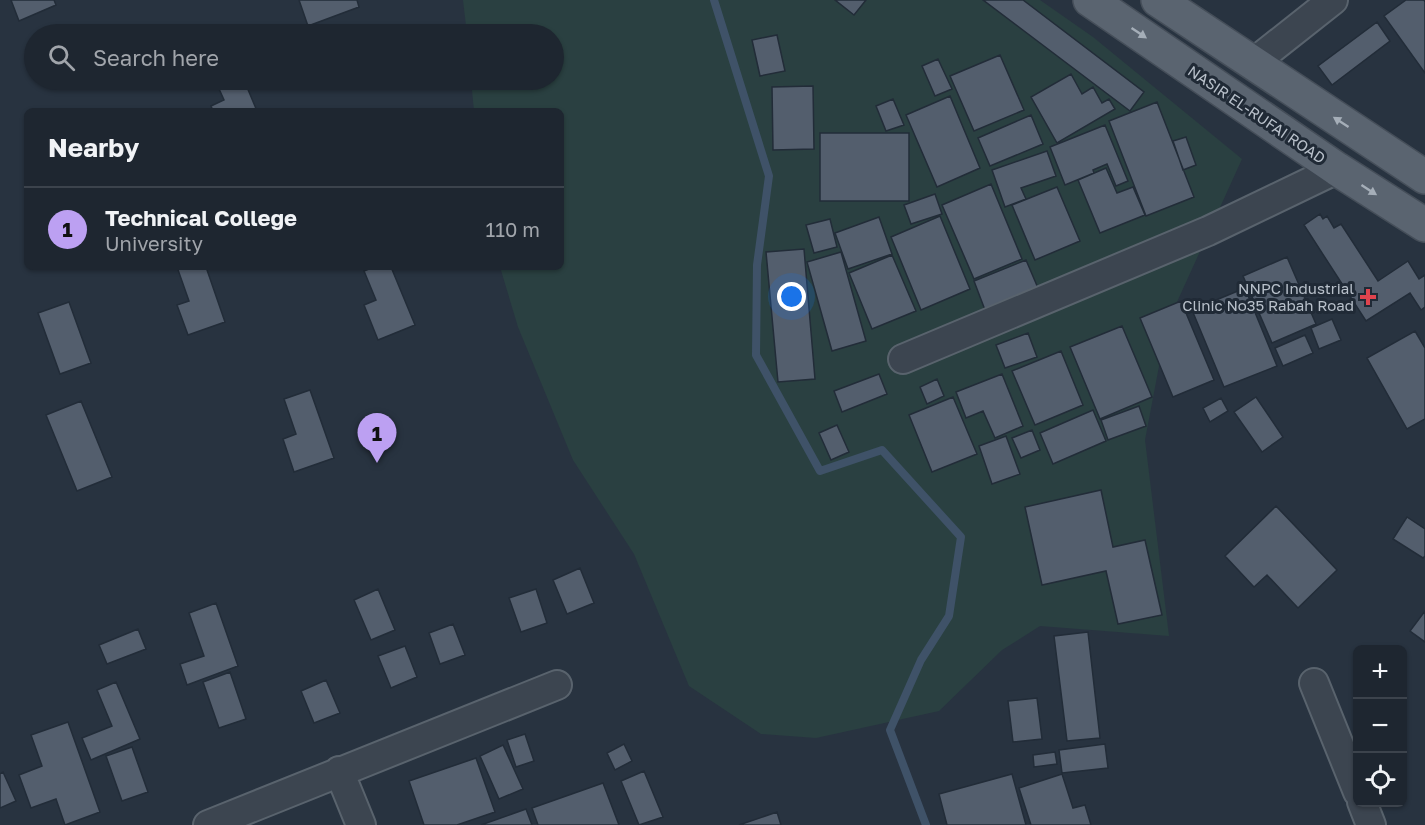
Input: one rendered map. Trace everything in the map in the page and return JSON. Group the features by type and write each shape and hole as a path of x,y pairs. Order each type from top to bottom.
{"main road":[{"name":"NASIR EL-RUFAI ROAD","path":"1090,0 1337,170 1425,225"},
{"path":"1158,0 1425,177"}],"street":[{"path":"1252,64 1333,0"},
{"path":"903,359 1208,231 1337,170"},
{"path":"1314,683 1353,780"},
{"path":"208,825 557,685"},
{"path":"339,771 361,825"},
{"path":"1364,807 1371,825"}],"green space":[{"path":"463,0 1040,0 1093,37 1242,159 1167,324 1145,440 1169,636 1040,626 1002,650 939,711 816,738 761,734 689,686 634,554 573,460 518,327 501,270 564,270 564,108 474,108 472,90 564,90 564,24 466,24"}],"building":[{"path":"11,0 54,0 56,5 19,21"},
{"path":"299,0 357,0 359,7 313,24 307,24"},
{"path":"835,0 866,0 854,15"},
{"path":"983,0 1023,0 1144,92 1130,111"},
{"path":"1406,0 1424,0 1425,2 1425,73 1384,16"},
{"path":"1377,22 1390,41 1332,85 1318,66"},
{"path":"777,35 785,71 760,76 752,40"},
{"path":"1000,55 1024,110 974,131 950,76"},
{"path":"938,59 952,89 935,96 922,66"},
{"path":"1071,74 1082,94 1093,87 1102,103 1109,99 1115,109 1057,143 1031,97"},
{"path":"813,86 814,149 773,150 772,87"},
{"path":"220,90 248,90 256,108 212,108 211,106 224,100"},
{"path":"950,96 980,168 937,187 906,115"},
{"path":"893,99 904,125 886,131 876,106"},
{"path":"1157,102 1194,197 1146,216 1109,121"},
{"path":"1031,115 1043,144 990,166 978,138"},
{"path":"1105,125 1128,181 1116,186 1107,164 1093,170 1094,173 1065,185 1050,147"},
{"path":"820,133 909,133 909,201 820,201"},
{"path":"1186,137 1196,165 1183,170 1173,141"},
{"path":"1047,151 1056,176 1021,188 1026,199 1005,207 992,170"},
{"path":"1106,168 1117,193 1133,187 1145,215 1100,233 1078,180"},
{"path":"991,184 1022,259 974,279 942,205"},
{"path":"1057,187 1080,241 1035,260 1012,205"},
{"path":"935,194 942,214 911,224 904,205"},
{"path":"1320,214 1323,219 1327,216 1334,228 1341,224 1378,281 1408,261 1419,279 1425,275 1425,307 1421,310 1410,293 1366,321 1304,225"},
{"path":"940,216 970,289 921,310 891,237"},
{"path":"879,217 892,254 848,269 835,233"},
{"path":"830,219 837,247 814,253 806,225"},
{"path":"804,249 815,379 778,382 766,252"},
{"path":"841,252 866,341 832,351 807,262"},
{"path":"892,255 916,311 872,329 849,273"},
{"path":"1287,257 1316,324 1272,343 1243,276"},
{"path":"1026,260 1038,288 985,310 974,281"},
{"path":"178,270 207,270 225,322 188,335 177,305 189,301"},
{"path":"392,270 415,325 378,340 364,305 376,300 364,271"},
{"path":"1245,288 1277,366 1224,387 1192,310"},
{"path":"1181,301 1214,380 1173,397 1140,318"},
{"path":"69,302 91,363 60,374 38,313"},
{"path":"1332,319 1341,340 1319,349 1311,328"},
{"path":"1122,326 1152,397 1100,419 1070,347"},
{"path":"1415,331 1425,348 1425,419 1407,429 1367,358"},
{"path":"1028,333 1037,357 1005,368 996,345"},
{"path":"1305,335 1313,353 1283,366 1275,348"},
{"path":"1061,351 1083,405 1035,425 1012,371"},
{"path":"879,374 887,394 842,412 834,391"},
{"path":"1002,374 1023,426 995,438 983,411 966,418 956,392"},
{"path":"937,379 944,396 927,404 920,387"},
{"path":"310,390 334,458 294,472 283,439 296,434 284,399"},
{"path":"953,397 977,454 932,472 909,415"},
{"path":"1256,397 1283,437 1262,452 1234,412"},
{"path":"1221,398 1228,411 1210,422 1203,408"},
{"path":"81,401 112,477 77,491 46,415"},
{"path":"1139,406 1146,426 1108,440 1101,420"},
{"path":"1093,410 1106,441 1053,464 1040,433"},
{"path":"837,425 849,452 831,460 819,433"},
{"path":"1032,430 1040,450 1021,458 1012,438"},
{"path":"1006,436 1020,474 992,484 979,446"},
{"path":"1101,490 1113,547 1145,540 1162,615 1118,624 1106,571 1042,585 1025,507"},
{"path":"1276,506 1337,570 1298,608 1267,575 1254,587 1225,556"},
{"path":"1407,517 1425,529 1425,556 1423,558 1393,539"},
{"path":"580,568 594,603 567,614 553,580"},
{"path":"378,589 395,630 371,640 354,600"},
{"path":"536,589 547,623 521,632 509,598"},
{"path":"216,603 238,666 187,685 180,664 204,656 189,613"},
{"path":"1425,611 1425,642 1410,631"},
{"path":"453,624 465,655 440,664 429,633"},
{"path":"138,629 146,649 107,664 99,645"},
{"path":"1088,632 1100,738 1067,741 1054,636"},
{"path":"405,646 417,677 391,688 378,656"},
{"path":"230,672 246,719 219,728 203,682"},
{"path":"326,680 340,713 314,723 301,691"},
{"path":"116,682 140,739 91,760 82,738 112,726 97,690"},
{"path":"1037,698 1042,739 1013,742 1008,701"},
{"path":"68,722 100,812 65,825 56,799 31,808 19,775 42,766 31,735"},
{"path":"525,734 534,761 516,767 507,740"},
{"path":"624,744 632,761 615,770 607,753"},
{"path":"1105,744 1108,768 1062,773 1059,750"},
{"path":"503,745 523,789 499,799 480,756"},
{"path":"132,747 148,792 122,801 106,756"},
{"path":"1055,752 1057,764 1034,767 1033,755"},
{"path":"476,758 495,812 457,825 424,825 409,781"},
{"path":"644,771 663,817 639,825 621,781"},
{"path":"3,772 16,801 0,808 0,774"},
{"path":"1012,774 1026,825 947,825 939,794"},
{"path":"1062,774 1073,808 1085,805 1091,825 1031,825 1019,788"},
{"path":"603,783 619,825 538,825 532,808"},
{"path":"526,809 532,825 481,825"},
{"path":"777,812 781,825 739,825"}],"waterway":[{"path":"714,0 769,176 757,265 756,355 820,471 882,450 961,537 949,616 921,660 890,730 926,825"}],"place":[{"name":"NNPC Industrial Clinic No35 Rabah Road","path":"1368,297"},
{"name":"Technical College","path":"377,463"}]}
